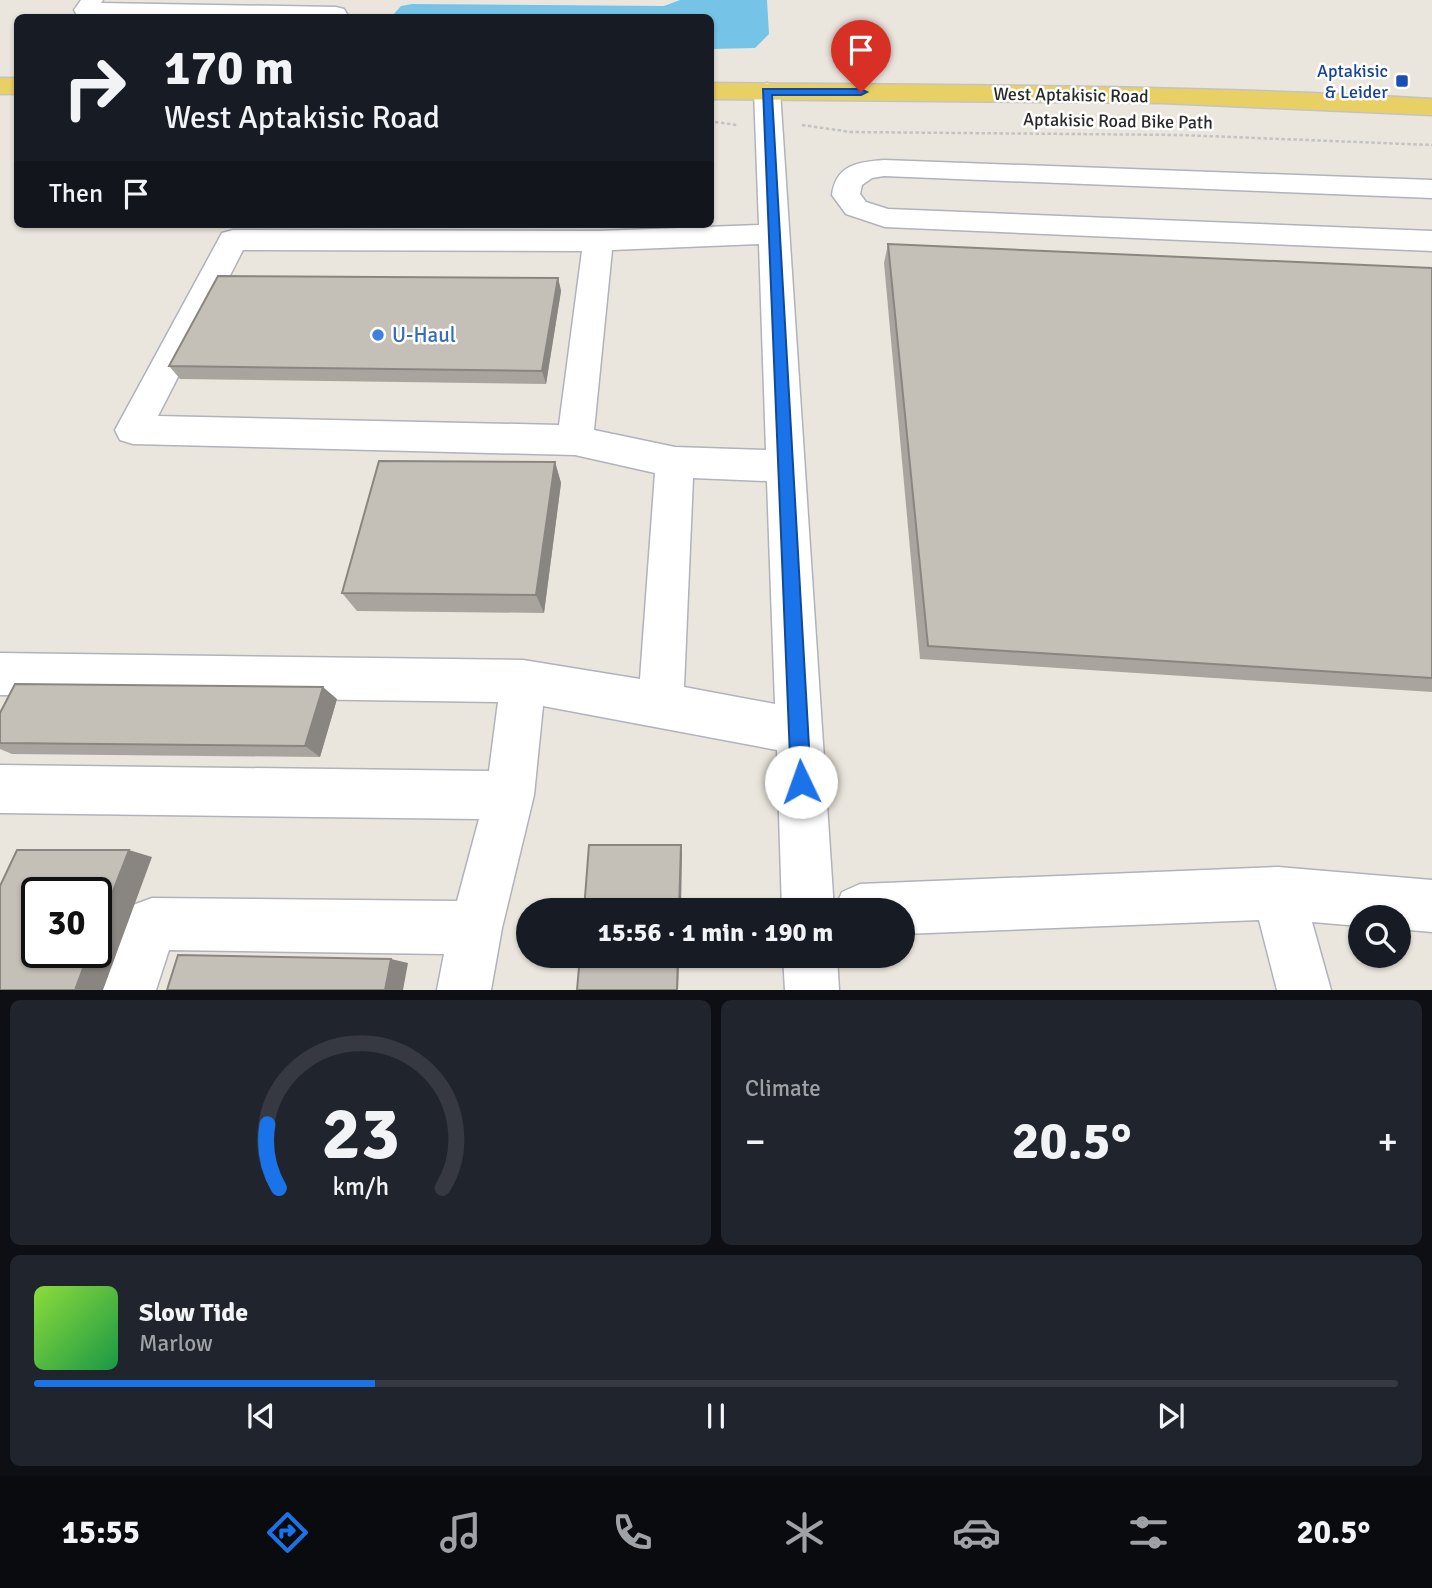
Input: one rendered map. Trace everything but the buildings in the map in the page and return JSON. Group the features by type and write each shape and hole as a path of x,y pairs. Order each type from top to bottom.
{"main road":[{"name":"West Aptakisic Road","path":"714,91 1313,99 1432,107"}],"street":[{"path":"92,0 85,10 336,14"},
{"path":"766,91 806,898"},
{"path":"1432,189 884,168 865,170 848,181 846,195 856,208 885,218 1432,241"},
{"path":"774,234 598,241 233,240 133,430 575,440 675,463 785,466"},
{"path":"575,440 598,241"},
{"path":"662,705 675,463"},
{"path":"0,674 523,681 798,731"},
{"path":"464,989 476,928 510,795 523,681"},
{"path":"0,789 510,795"},
{"path":"915,908 1278,893 1432,906"},
{"path":"1278,893 1304,989"},
{"path":"129,989 152,924 476,928"},
{"path":"810,968 811,989"}],"path":[{"name":"Aptakisic Road Bike Path","path":"804,125 851,132 1181,135 1432,145"}],"water":[{"path":"680,0 767,0 769,34 755,48 714,49 714,14 394,14 401,6 412,4 664,6"}],"place":[{"name":"Aptakisic & Leider","path":"1402,81"},
{"name":"U-Haul","path":"378,335"}],"route":[{"path":"801,782 766,91 861,92"}]}
